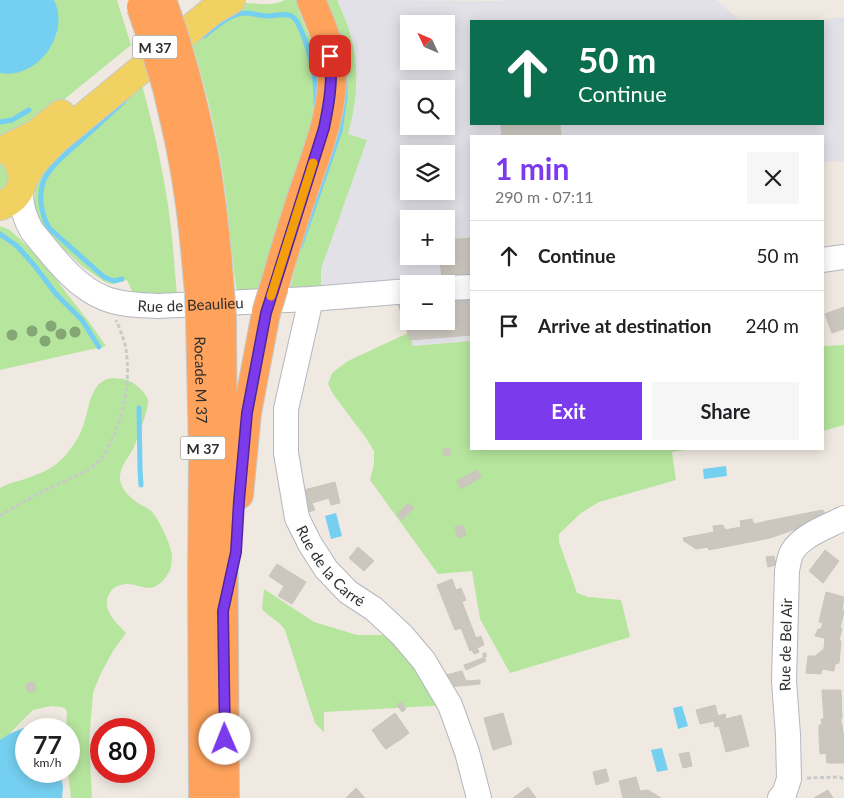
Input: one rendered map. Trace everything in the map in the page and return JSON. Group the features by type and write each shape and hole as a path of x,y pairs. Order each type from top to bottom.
{"highway":[{"path":"223,611 236,552 247,413 266,313 316,154 329,105 332,70 330,56 327,42 310,0"},
{"name":"Rocade M 37","path":"145,2 152,39 176,81 182,156 194,231 210,305 223,434 225,798"},
{"name":"Rocade M 37","path":"203,798 203,453 210,305"}],"main road":[{"path":"2,150 36,134 196,0"},
{"path":"0,208 8,204 15,197 32,164 54,141 212,11 231,0"},
{"path":"2,150 10,153 20,165 22,172 21,184"}],"street":[{"name":"Rue de Beaulieu","path":"21,184 22,207 32,231"},
{"name":"Rue de Beaulieu","path":"0,208 32,231 82,286 106,299 157,306 310,300 400,293"},
{"path":"824,260 844,257"},
{"path":"455,287 470,286"},
{"name":"Rue de la Carré","path":"310,300 286,409 286,453 297,518 310,544 326,569 348,592 374,610 402,635 424,661 450,705 467,752 478,798"},
{"name":"Rue de Bel Air","path":"784,788 788,735 784,681 788,562 792,552 799,544 844,518"}],"path":[{"path":"0,516 34,496 90,468 98,462 113,436 121,414 126,391 126,348 120,329 106,299"},
{"path":"784,788 840,777 844,780"}],"shaded area":[{"path":"337,0 716,0 740,20 470,20 470,125 824,125 824,20 822,20 844,17 844,161 824,162 824,135 470,135 470,282 455,283 455,275 400,275 400,280 321,286 321,269 367,140 348,134 354,110 357,83 354,47"},
{"path":"470,298 470,341 412,346 407,330 455,330 455,300"}],"green space":[{"path":"54,0 117,0 131,45 35,123 9,135 0,135 0,73 4,73 56,37 58,18"},
{"path":"285,0 302,0 306,8 299,11 318,62 322,97 262,290 237,293 217,140 190,37 240,3 274,4"},
{"path":"322,0 337,0 348,27 356,61 356,86 354,110 348,134 367,140 321,269 321,286 290,288 296,265 292,263 333,134"},
{"path":"141,81 166,193 177,296 135,294 127,280 112,284 105,282 82,266 52,238 40,222 34,201 36,182 47,163"},
{"path":"0,163 7,171 9,181 0,194"},
{"path":"0,226 10,230 37,255 106,346 0,370"},
{"path":"408,333 413,346 470,341 470,450 685,450 672,452 676,480 599,502 581,513 559,534 559,542 577,593 588,597 621,600 630,637 510,673 480,619 472,571 438,574 370,480 374,464 374,451 333,394 328,384 332,373 348,361"},
{"path":"844,345 844,425 824,431 824,346"},
{"path":"112,378 130,381 140,388 147,398 148,405 143,423 135,445 121,470 120,479 124,490 129,496 154,514 167,538 172,555 169,573 160,584 148,588 128,584 121,585 113,589 108,597 107,603 110,614 126,633 113,651 93,693 89,742 92,798 71,798 69,783 80,783 80,718 67,718 66,709 61,707 51,706 33,710 25,718 15,718 15,728 0,740 0,488 42,472 60,461 79,436 92,394 105,380"},
{"path":"264,589 314,622 357,635 402,635 450,705 324,712 324,732 315,723 285,630 262,609"}],"water":[{"path":"0,0 54,0 58,13 58,27 54,40 47,52 38,62 14,73 0,73"},
{"path":"726,466 727,476 704,479 703,469"},
{"path":"336,513 342,536 331,539 325,516"},
{"path":"682,706 688,726 678,729 673,708"},
{"path":"15,732 15,783 62,783 62,798 0,798 0,740"},
{"path":"662,748 668,770 657,772 651,750"}],"building":[{"path":"501,125 560,125 561,135 502,135"},
{"path":"470,238 470,275 442,275 440,265 455,265 455,239"},
{"path":"470,298 470,335 410,340 407,330 455,330 455,300"},
{"path":"844,307 844,329 832,333 825,314"},
{"path":"447,448 451,452 447,456 443,452"},
{"path":"477,470 481,477 461,489 457,481"},
{"path":"335,482 340,503 331,505 329,498 312,503 315,510 304,513 300,491"},
{"path":"408,503 414,508 402,520 397,515"},
{"path":"823,510 828,520 796,537 793,530 770,538 767,521"},
{"path":"752,519 754,524 767,521 770,538 709,550 708,547 696,549 684,541 683,538 714,532 713,526 723,525 725,530 741,527 740,521"},
{"path":"463,525 466,535 458,538 455,527"},
{"path":"358,547 374,561 364,571 349,558"},
{"path":"825,550 839,561 823,583 809,571"},
{"path":"774,556 776,565 768,567 766,557"},
{"path":"277,564 306,582 292,604 278,596 284,586 269,576"},
{"path":"452,579 456,590 461,588 466,600 462,602 476,638 481,636 484,645 477,648 479,652 474,654 472,650 470,651 461,628 455,630 437,585"},
{"path":"826,592 844,597 842,610 844,612 839,641 815,636 823,623 819,622"},
{"path":"825,638 841,641 839,663 835,664 834,671 822,669 821,674 806,673 808,656 815,656 824,649"},
{"path":"483,653 486,653 486,657 484,657 486,661 466,670 464,665 483,658"},
{"path":"462,671 466,681 480,680 480,684 448,687 442,676"},
{"path":"29,682 33,682 36,687 35,691 29,692 26,689 26,685"},
{"path":"822,690 841,690 841,724 822,725 821,719 824,719"},
{"path":"401,702 406,709 402,712 397,705"},
{"path":"715,705 718,716 725,714 726,719 741,715 749,746 726,752 719,726 715,727 714,721 700,724 696,710"},
{"path":"395,713 409,733 401,739 398,735 383,746 372,730"},
{"path":"503,713 512,744 493,750 484,718"},
{"path":"842,724 844,763 827,763 826,753 830,753 829,735 819,735 819,725"},
{"path":"398,735 401,739 386,749 383,746"},
{"path":"819,735 829,735 830,753 820,754"},
{"path":"689,752 692,766 683,768 679,754"},
{"path":"606,769 609,781 596,785 593,772"},
{"path":"636,777 640,791 648,790 661,798 623,798 619,781"},
{"path":"528,787 536,798 513,798"},
{"path":"356,788 365,798 346,798"},
{"path":"828,790 833,798 814,798"}],"waterway":[{"path":"204,36 238,14 285,15 293,17 297,21 308,48 314,76 316,105"},
{"path":"338,34 345,60 345,69"},
{"path":"300,247 340,131 345,83"},
{"path":"122,279 114,281 104,277 49,228 42,211 41,192 44,180 55,164 124,101"},
{"path":"0,122 12,120 29,110"},
{"path":"0,234 17,246 34,265 56,294 82,320 99,347"},
{"path":"139,408 141,485"}],"slow traffic":[{"path":"271,296 313,163"}],"route":[{"path":"225,739 223,611 236,552 247,413 266,313 324,128 331,88 332,70 330,56"}]}
